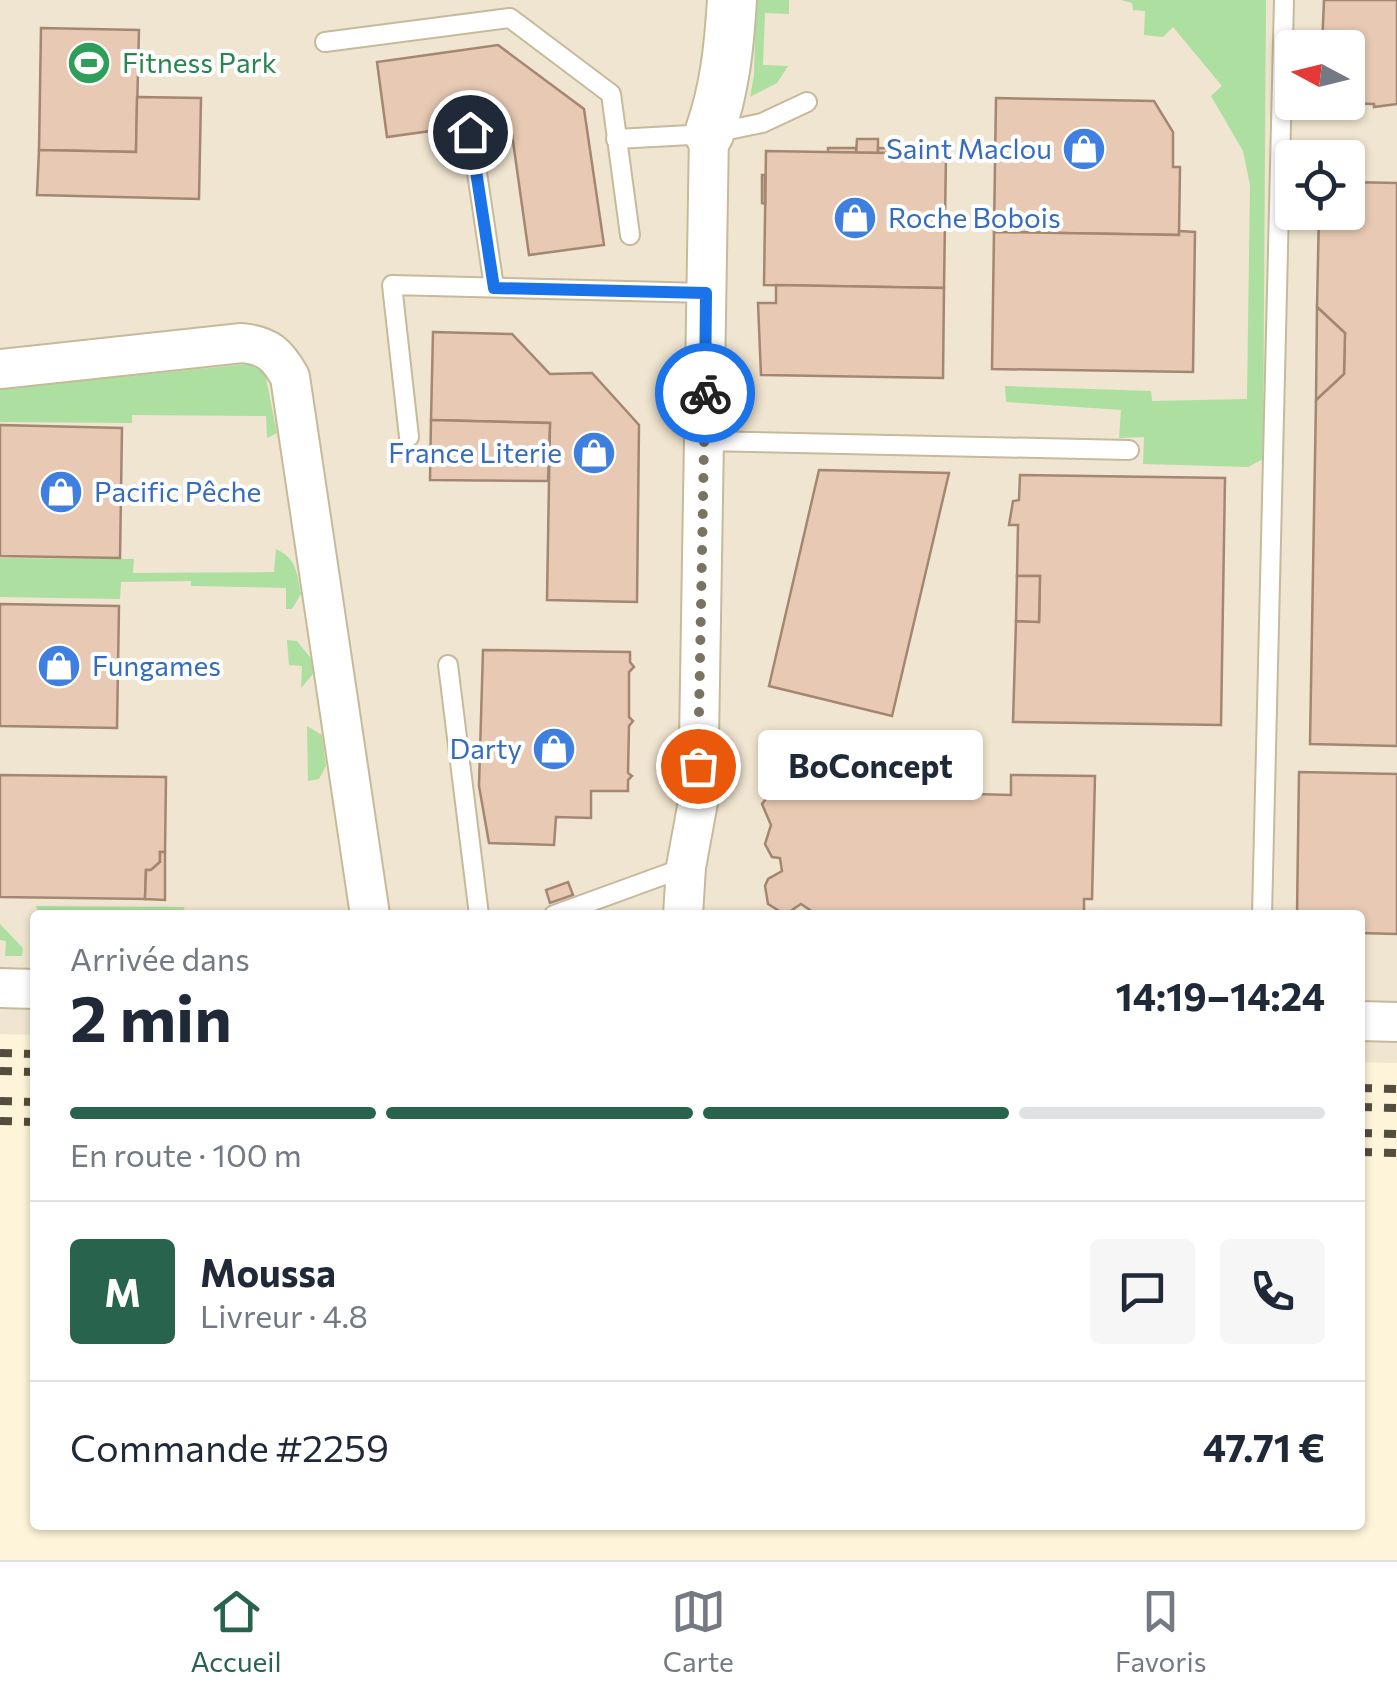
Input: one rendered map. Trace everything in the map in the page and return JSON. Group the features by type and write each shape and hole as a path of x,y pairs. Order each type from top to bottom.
{"street":[{"path":"682,910 698,802 709,134 703,90 701,0"},
{"path":"709,134 723,94 732,0"},
{"path":"0,369 242,343 265,346 278,357 290,377 293,394 369,910"},
{"path":"0,988 30,989"},
{"path":"1365,1021 1397,1022"}],"lane":[{"path":"1262,910 1280,31 1284,0"},
{"path":"324,42 510,18 611,94 630,235"},
{"path":"616,139 709,134 762,123 807,102"},
{"path":"470,132 494,288"},
{"path":"409,437 392,285 706,293"},
{"path":"704,441 1129,450"},
{"path":"448,665 478,910"},
{"path":"568,910 686,867"}],"shaded area":[{"path":"0,0 1397,0 1397,1063 1365,1062 1365,910 30,910 30,1035 0,1034"}],"green space":[{"path":"756,0 789,0 789,14 765,13 763,65 788,66 777,83 750,97 754,75"},
{"path":"1121,0 1266,0 1263,459 1248,467 1143,464 1144,437 1119,438 1121,410 1006,402 1005,386 1151,391 1152,401 1247,399 1250,185 1243,151 1211,96 1222,86 1173,27 1163,37 1144,35 1145,11 1133,10 1132,3"},
{"path":"249,364 265,373 277,433 267,438 266,416 132,415 132,423 0,422 0,389"},
{"path":"276,549 288,557 297,573 301,594 292,609 286,609 286,588 191,586 191,581 121,582 120,599 0,597 0,558 134,559 133,573 274,572"},
{"path":"287,640 297,641 313,661 313,674 301,688 302,666 289,665"},
{"path":"307,726 322,735 326,766 319,779 308,781"},
{"path":"36,906 184,910 37,910"},
{"path":"0,924 23,948 22,956 5,956 6,941 0,940"}],"building":[{"path":"1324,0 1397,0 1397,104 1374,107 1365,104 1365,30 1323,30"},
{"name":"Fitness Park","path":"41,28 139,30 136,152 39,150"},
{"path":"498,45 584,109 604,245 529,255 510,120 387,137 377,62"},
{"path":"137,97 201,98 199,199 37,195 39,150 136,152"},
{"name":"Saint Maclou","path":"996,98 1154,101 1173,132 1173,167 1180,167 1179,235 994,232"},
{"path":"857,139 878,139 878,153 856,153"},
{"path":"828,148 856,148 856,153 828,152"},
{"path":"878,148 907,149 907,153 878,153"},
{"name":"Roche Bobois","path":"766,151 946,154 944,288 764,285"},
{"path":"765,175 765,204 762,203"},
{"path":"1365,182 1397,183 1397,746 1310,744 1316,400 1344,374 1345,333 1317,307 1319,230 1365,230"},
{"path":"1179,231 1195,232 1193,372 992,369 994,232 1179,235"},
{"path":"776,285 944,288 943,378 761,375 758,303 776,303"},
{"path":"1317,307 1345,333 1344,374 1316,400"},
{"name":"France Literie","path":"433,332 512,334 550,374 592,373 639,425 637,602 547,600 550,423 431,420"},
{"path":"431,420 550,423 548,481 430,480"},
{"name":"Pacific Pêche","path":"0,425 122,428 120,558 0,556"},
{"path":"819,470 949,473 892,716 769,686"},
{"path":"1020,475 1225,478 1221,725 1013,722 1016,621 1039,622 1040,576 1017,576 1018,525 1009,525 1013,501 1019,500"},
{"path":"1017,576 1040,576 1039,622 1016,621"},
{"name":"Fungames","path":"0,604 119,606 117,728 0,726"},
{"name":"Darty","path":"483,650 630,652 634,667 629,672 629,717 633,721 629,726 628,773 632,776 628,791 591,791 591,818 556,817 554,845 489,843 479,786"},
{"path":"1299,772 1397,774 1397,934 1365,933 1365,910 1297,910"},
{"path":"0,775 166,777 165,852 160,852 160,862 146,870 145,899 0,897"},
{"path":"1011,775 1095,776 1092,899 1084,899 1084,910 810,910 801,904 792,910 778,910 768,904 765,886 768,879 782,871 780,858 772,857 765,844 771,825 762,804 771,792 778,791 785,797 788,789 1011,795"},
{"path":"160,852 165,852 165,900 145,899 146,870 160,862"},
{"path":"568,882 573,895 550,903 546,890"}],"railway":[{"path":"0,1053 30,1054"},
{"path":"0,1071 30,1072"},
{"path":"1365,1088 1397,1089"},
{"path":"0,1101 30,1102"},
{"path":"1365,1107 1397,1108"},
{"path":"0,1121 30,1122"},
{"path":"1365,1133 1397,1134"},
{"path":"1365,1152 1397,1153"}],"way so far":[{"path":"698,766 705,393"}],"place":[{"name":"Fitness Park","path":"89,63"},
{"name":"Saint Maclou","path":"1084,149"},
{"name":"Roche Bobois","path":"855,218"},
{"name":"France Literie","path":"594,453"},
{"name":"Pacific Pêche","path":"61,492"},
{"name":"Fungames","path":"59,666"},
{"name":"Darty","path":"554,749"},
{"name":"BoConcept","path":"698,766"}],"route":[{"path":"470,132 494,288 706,293 705,393"}]}
